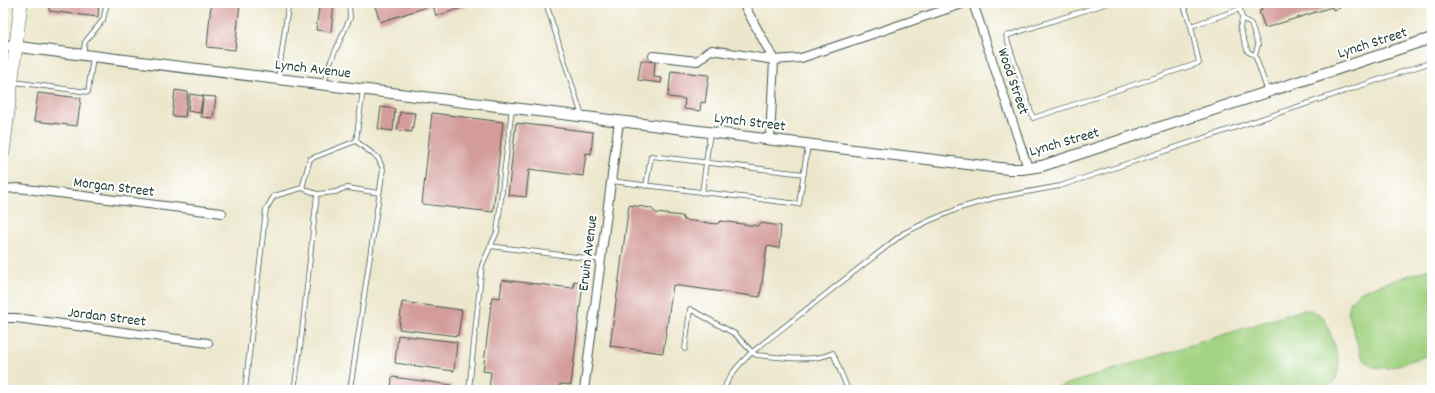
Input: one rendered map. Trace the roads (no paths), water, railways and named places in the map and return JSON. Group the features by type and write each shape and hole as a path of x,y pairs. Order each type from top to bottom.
{"main road":[{"path":"3,153 11,82 9,46 21,3"}],"street":[{"path":"743,3 774,60 770,139"},
{"path":"653,56 698,61 706,53 712,50 774,60 802,58 965,3"},
{"name":"Wood Street","path":"973,3 1028,168"},
{"name":"Lynch Street","path":"619,121 808,143 1008,169 1028,168 1042,166 1432,38"},
{"name":"Lynch Avenue","path":"9,46 619,121"},
{"name":"Erwin Avenue","path":"584,390 619,121"},
{"name":"Morgan Street","path":"3,189 18,188 222,213"},
{"name":"Jordan Street","path":"3,318 16,318 208,343"}],"lane":[{"path":"11,82 88,92 88,56 85,42 103,20 107,3"},
{"path":"323,85 329,65 350,18 349,3"},
{"path":"546,3 582,116"},
{"path":"1108,3 1006,36 1033,118 1199,63 1191,26 1183,3"},
{"path":"1239,3 1242,18 1240,28 1248,52 1255,55"},
{"path":"278,79 288,7"},
{"path":"1191,26 1240,9"},
{"path":"1242,18 1251,24 1258,45 1255,55 1268,92"},
{"path":"724,390 725,385 731,375 752,352 904,233 931,220 960,208 994,198 1060,186 1432,62"},
{"path":"356,141 363,90"},
{"path":"469,390 482,265 496,232 512,108"},
{"path":"702,193 710,132"},
{"path":"302,188 310,159 356,141"},
{"path":"350,390 383,169 378,158 356,141"},
{"path":"611,181 799,204 808,143"},
{"path":"646,186 651,156 804,174"},
{"path":"245,390 266,209 274,196 302,188 317,194 336,192 348,188 379,193"},
{"path":"294,390 300,350 317,194"},
{"path":"490,246 601,260"},
{"path":"685,349 690,309 735,334 756,355 791,358 818,357 833,354 848,390"}]}
